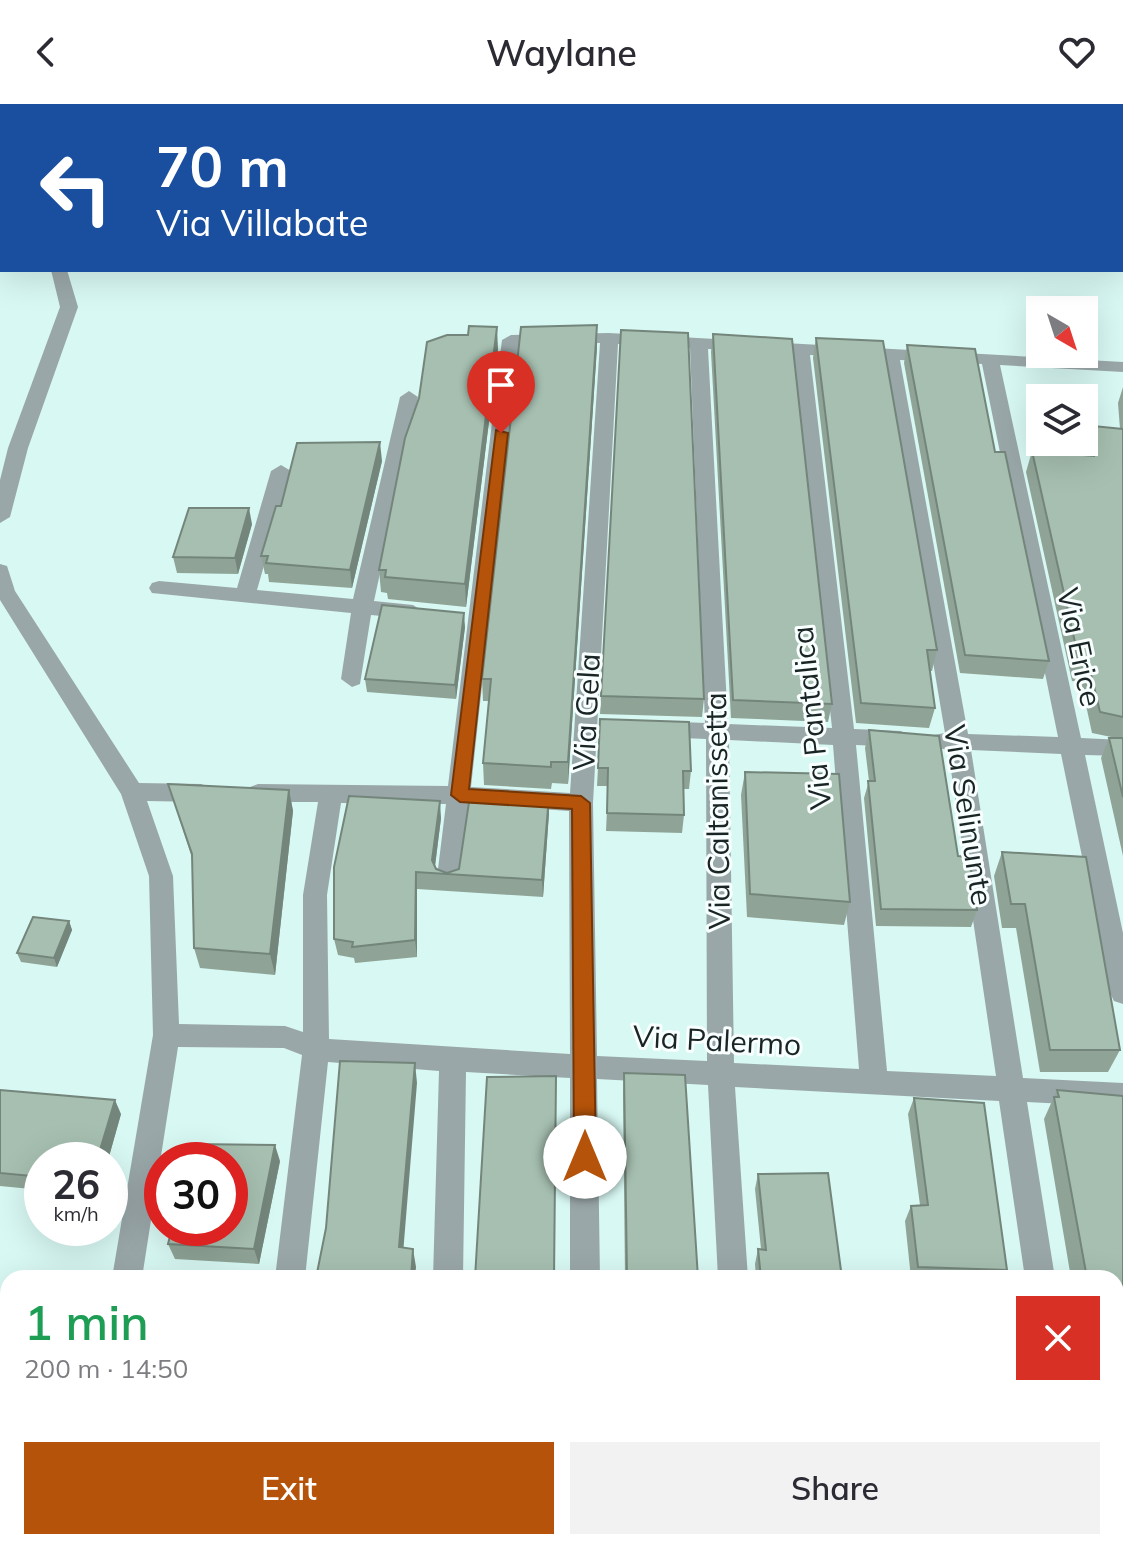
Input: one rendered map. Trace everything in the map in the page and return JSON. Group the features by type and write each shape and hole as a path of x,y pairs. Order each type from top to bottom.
{"street":[{"path":"0,517 18,448 69,307 60,272"},
{"path":"449,877 460,795 472,617 511,340 609,338 1123,367"},
{"name":"Via Gela","path":"585,1270 581,803 609,338"},
{"name":"Via Caltanissetta","path":"699,343 717,731 721,1074 733,1270"},
{"name":"Via Pantalica","path":"800,349 844,737 874,1082"},
{"name":"Via Selinunte","path":"890,354 958,741 1039,1270"},
{"name":"Via Erice","path":"990,360 1123,993"},
{"path":"352,679 362,607 409,397"},
{"path":"245,596 281,471"},
{"path":"0,571 5,591 132,792 161,876 166,1035 128,1270"},
{"path":"159,588 435,614"},
{"path":"585,725 1123,748"},
{"path":"132,792 460,795 581,803"},
{"path":"291,1270 316,1049 315,895 331,793"},
{"name":"Via Palermo","path":"166,1035 285,1037 316,1049 453,1060 1123,1095"},
{"path":"448,1270 453,1060"}],"building":[{"path":"597,325 568,762 551,762 551,767 483,763 491,679 482,679 521,327"},
{"path":"469,326 497,327 465,584 385,577 386,570 379,570 405,438 419,398 427,342 447,335 468,335"},
{"path":"621,330 688,333 704,699 601,696"},
{"path":"713,334 792,339 832,704 733,700"},
{"path":"816,338 883,341 937,650 927,650 935,708 861,703"},
{"path":"907,345 975,349 995,452 1005,452 1049,661 965,655"},
{"path":"1098,426 1123,429 1123,717 1100,712 1088,661 1079,660 1033,456 1098,456"},
{"path":"380,442 350,570 266,563 268,556 261,556 276,506 281,506 297,443"},
{"path":"189,508 249,508 235,558 173,557"},
{"path":"382,605 464,613 455,685 365,679"},
{"path":"600,719 689,722 691,771 683,771 684,815 607,813 608,768 598,768"},
{"path":"869,730 939,736 958,856 969,857 977,910 881,909 868,781 875,781"},
{"path":"1109,738 1123,738 1123,797"},
{"path":"745,772 839,774 850,902 750,894"},
{"path":"168,784 289,790 270,954 194,948 192,854"},
{"path":"480,791 549,796 542,880 416,872 415,940 352,947 353,942 334,939 334,867 349,796 440,801 432,860 436,869 447,873 459,869 469,802 479,803"},
{"path":"1002,852 1086,857 1120,1050 1050,1050 1025,904 1011,904"},
{"path":"33,917 69,921 54,958 17,953"},
{"path":"340,1061 415,1063 399,1247 413,1249 412,1270 318,1270 326,1228"},
{"path":"624,1073 685,1075 697,1270 627,1270"},
{"path":"556,1076 554,1270 475,1270 487,1077"},
{"path":"0,1090 115,1100 102,1142 24,1142 24,1175 0,1173"},
{"path":"1057,1090 1123,1096 1123,1270 1086,1270 1054,1097 1059,1097"},
{"path":"914,1098 984,1103 1007,1270 918,1267 911,1206 928,1205"},
{"path":"248,1145 275,1145 254,1249 202,1246 248,1246"},
{"path":"828,1173 841,1270 760,1270 758,1249 766,1250 758,1174"}],"route":[{"path":"501,433 460,795 581,803 585,1157"}]}
